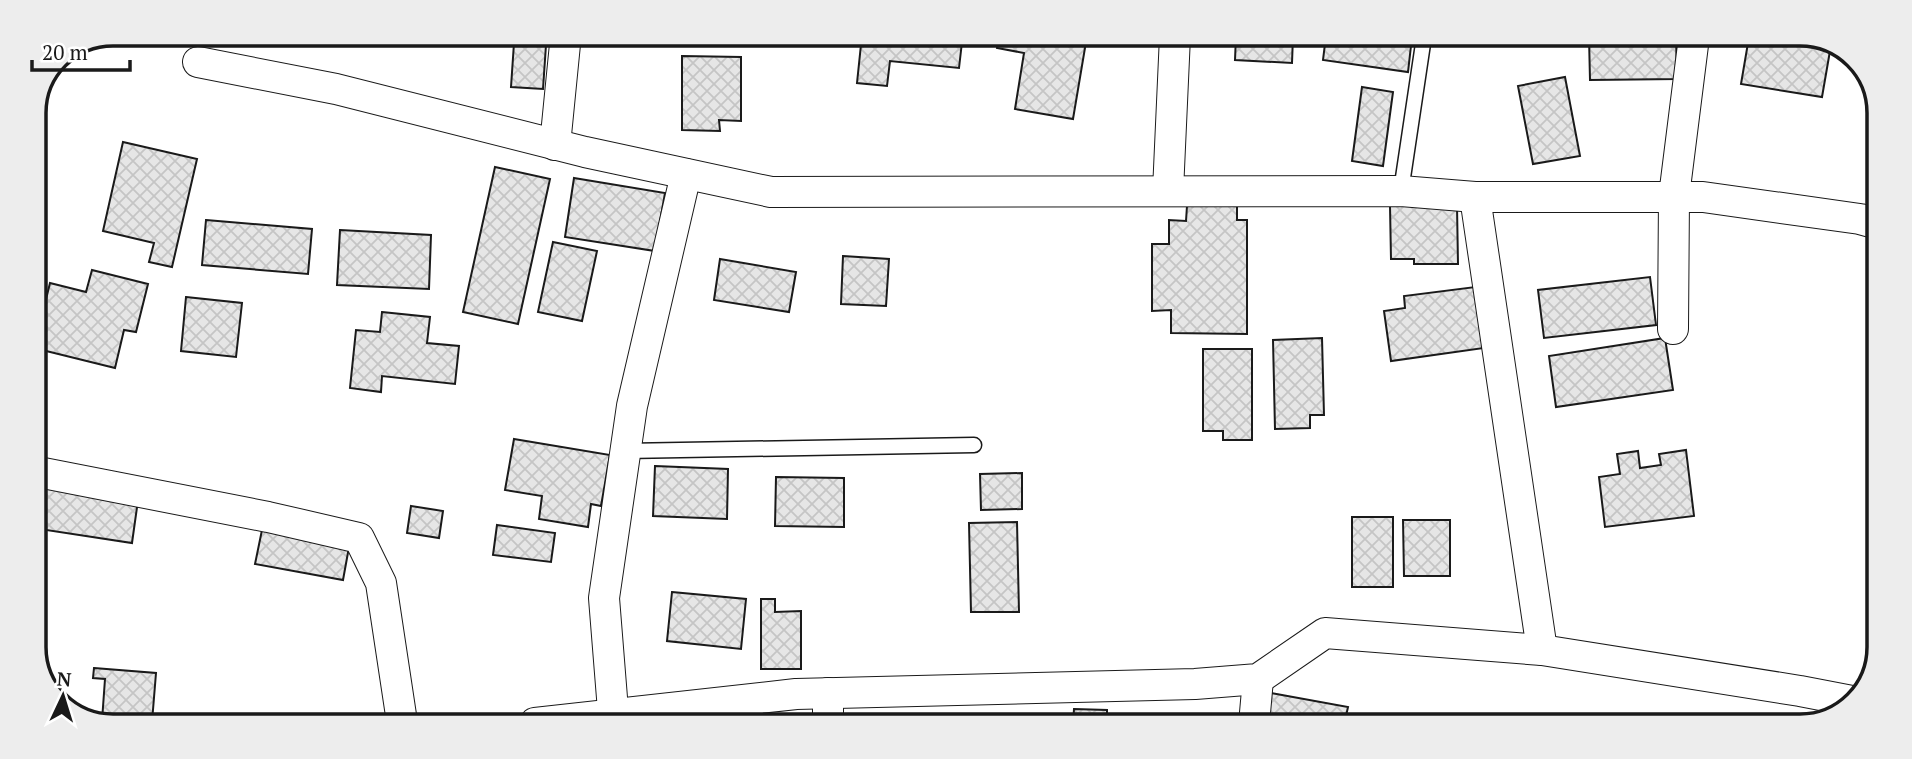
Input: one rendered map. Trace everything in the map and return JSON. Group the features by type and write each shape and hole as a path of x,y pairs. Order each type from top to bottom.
{"street":[{"path":"555,145 565,46"},
{"path":"1168,191 1175,46"},
{"path":"1673,329 1674,197 1693,46"},
{"path":"198,62 336,89 555,145 771,191 1401,191 1475,197 1703,197 1866,221"},
{"path":"614,714 604,598 632,406 686,174"},
{"path":"1475,197 1542,650"},
{"path":"46,473 268,516 359,538 381,583 401,714"},
{"path":"644,714 796,694 1195,684 1258,679 1325,634 1542,650 1841,699"},
{"path":"1255,714 1258,679"},
{"path":"828,693 828,714"}],"lane":[{"path":"1401,191 1423,46"},
{"path":"625,451 974,444"}],"building":[{"path":"514,46 546,46 543,89 511,87"},
{"path":"861,46 962,46 959,68 890,61 887,86 857,83"},
{"path":"1085,46 1073,119 1015,109 1024,53 997,48"},
{"path":"1236,46 1293,46 1292,63 1235,60"},
{"path":"1325,46 1411,46 1408,72 1323,60"},
{"path":"1589,46 1676,46 1677,79 1590,80"},
{"path":"1747,46 1813,47 1830,53 1822,97 1741,84"},
{"path":"682,56 741,57 741,121 719,120 720,131 682,130"},
{"path":"1565,77 1580,156 1533,164 1518,86"},
{"path":"1362,87 1393,92 1383,166 1352,161"},
{"path":"123,142 197,159 172,267 149,262 154,243 103,231"},
{"path":"495,167 550,179 518,324 463,312"},
{"path":"574,178 665,193 655,251 565,237"},
{"path":"1187,206 1237,206 1237,220 1247,220 1247,334 1171,333 1171,310 1152,311 1152,244 1169,244 1169,220 1186,221"},
{"path":"1390,206 1457,206 1458,264 1414,264 1414,259 1391,259"},
{"path":"206,220 312,229 308,274 202,265"},
{"path":"340,230 431,235 429,289 337,285"},
{"path":"553,242 597,251 582,321 538,312"},
{"path":"843,256 889,259 886,306 841,304"},
{"path":"720,259 796,272 789,312 714,300"},
{"path":"92,270 148,284 136,332 124,330 115,368 46,351 46,299 50,283 86,292"},
{"path":"1650,277 1656,325 1544,338 1538,290"},
{"path":"1483,286 1491,347 1391,361 1384,311 1405,308 1404,296"},
{"path":"186,297 242,303 236,357 181,351"},
{"path":"382,312 430,317 427,343 459,346 455,384 382,376 381,392 350,388 356,330 380,332"},
{"path":"1322,338 1324,415 1310,415 1310,428 1275,429 1273,340"},
{"path":"1665,338 1673,390 1556,407 1549,356"},
{"path":"1203,349 1252,349 1252,440 1223,440 1223,431 1203,431"},
{"path":"514,439 610,455 601,506 591,504 588,527 539,519 542,496 505,490"},
{"path":"1686,450 1694,516 1605,527 1599,477 1620,474 1617,454 1638,451 1640,468 1661,465 1659,454"},
{"path":"655,466 728,469 727,519 653,516"},
{"path":"1022,473 1022,509 981,510 980,474"},
{"path":"776,477 844,478 844,527 775,526"},
{"path":"46,480 139,493 132,543 46,530"},
{"path":"411,506 443,511 439,538 407,533"},
{"path":"1352,517 1393,517 1393,587 1352,587"},
{"path":"1403,520 1450,520 1450,576 1404,576"},
{"path":"1017,522 1019,612 971,612 969,523"},
{"path":"497,525 555,533 551,562 493,555"},
{"path":"262,530 349,547 343,580 255,564"},
{"path":"672,592 746,599 741,649 667,641"},
{"path":"761,599 775,599 775,612 801,611 801,669 761,669"},
{"path":"94,668 156,673 153,714 103,713 105,679 93,678"},
{"path":"1271,693 1348,707 1346,714 1268,714"},
{"path":"1074,709 1107,710 1107,714 1074,714"}]}
